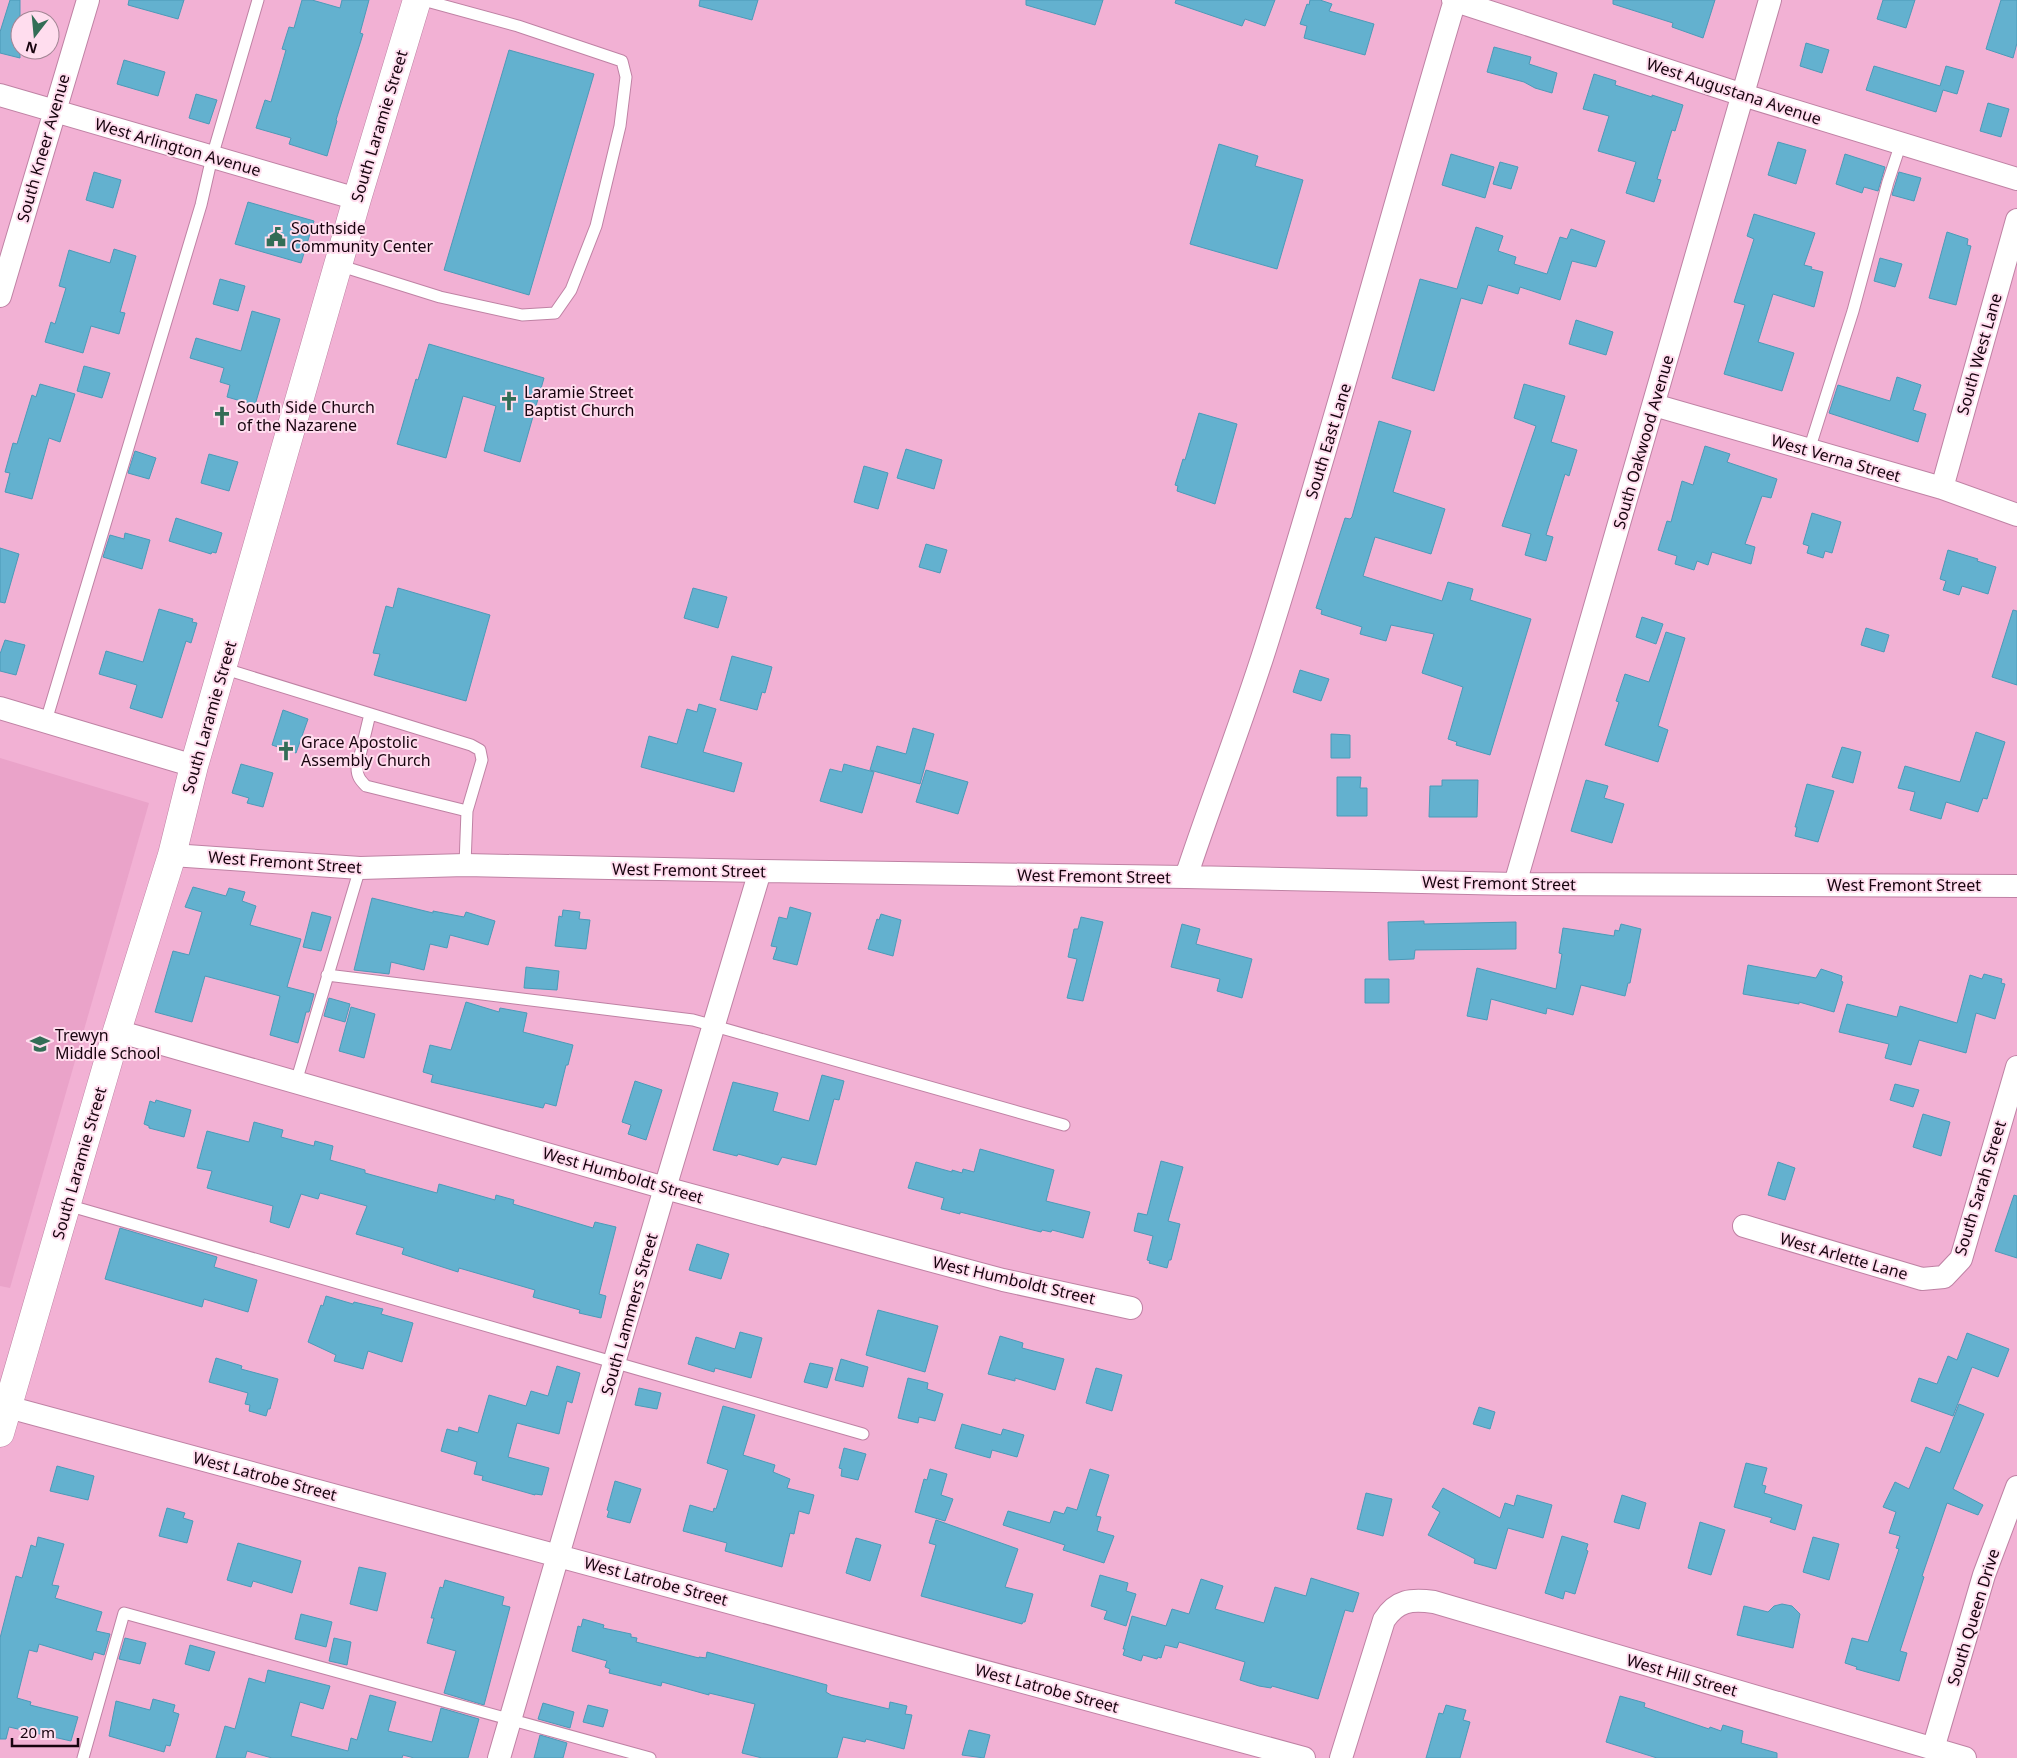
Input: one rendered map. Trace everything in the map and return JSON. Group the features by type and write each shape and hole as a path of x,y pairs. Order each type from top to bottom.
{"street":[{"name":"South Kneer Avenue","path":"0,296 88,0"},
{"name":"South Laramie Street","path":"0,1433 117,1031 172,855 194,766 222,668 357,199 417,0"},
{"name":"West Augustana Avenue","path":"1454,0 1743,95 2017,179"},
{"name":"South East Lane","path":"1186,877 1270,634 1357,342 1454,0"},
{"name":"South Oakwood Avenue","path":"1515,884 1770,0"},
{"name":"West Arlington Avenue","path":"0,95 357,199"},
{"name":"South West Lane","path":"1942,488 2017,220"},
{"name":"West Verna Street","path":"1654,405 1942,488 2017,515"},
{"path":"0,708 194,766"},
{"name":"West Fremont Street","path":"172,855 360,868 464,865 760,872 1186,877 1515,884 2017,886"},
{"name":"South Lammers Street","path":"499,1758 665,1188 760,872"},
{"name":"West Humboldt Street","path":"117,1031 665,1188 1003,1280 1131,1308"},
{"name":"South Sarah Street","path":"1944,1277 1961,1259 2017,1068"},
{"name":"West Arlette Lane","path":"1744,1226 1922,1279 1944,1277"},
{"name":"West Latrobe Street","path":"8,1407 1304,1758"},
{"name":"South Queen Drive","path":"1933,1749 1984,1575 2017,1487"},
{"name":"West Hill Street","path":"1341,1758 1379,1632 1390,1611 1399,1604 1414,1601 1434,1602 1965,1758"}],"lane":[{"path":"46,721 201,205 212,157 258,0"},
{"path":"338,265 440,296 485,307 522,315 555,313 571,290 596,226 620,126 626,77 622,60 518,26 423,0"},
{"path":"1809,450 1853,311 1888,182 1901,143"},
{"path":"222,668 471,745 480,750 482,760 467,811 464,865"},
{"path":"370,714 357,768 357,775 361,781 366,786 467,811"},
{"path":"296,1082 360,868"},
{"path":"327,974 693,1020 1064,1125"},
{"path":"67,1204 863,1434"},
{"path":"83,1758 124,1613 650,1758"}],"shaded area":[{"name":"Trewyn Middle School","path":"0,758 149,803 10,1288 0,1286"}],"building":[{"path":"10,0 20,0 20,10 10,10 10,56 0,53 0,32"},
{"path":"129,0 184,0 178,19 128,5"},
{"path":"302,0 312,0 340,8 342,0 369,0 360,33 363,34 336,120 327,156 289,144 291,138 256,128 265,100 271,102 286,50 282,49 289,27 294,28"},
{"path":"700,0 758,0 752,20 699,6"},
{"path":"1026,0 1103,0 1095,25 1026,5"},
{"path":"1176,0 1275,0 1265,26 1245,19 1242,26 1175,3"},
{"path":"1310,0 1320,0 1332,4 1329,11 1374,24 1365,55 1304,38 1307,26 1300,24"},
{"path":"1613,0 1715,0 1703,38 1672,27 1673,23 1613,4"},
{"path":"1883,0 1915,0 1906,28 1877,19"},
{"path":"2001,0 2017,0 2017,43 2013,58 1986,49"},
{"path":"1806,43 1829,50 1822,73 1800,66"},
{"path":"1494,47 1531,57 1529,64 1557,73 1552,93 1535,88 1524,82 1487,72"},
{"path":"509,50 594,74 529,295 444,270"},
{"path":"124,60 165,72 158,96 117,84"},
{"path":"1874,66 1940,86 1946,66 1964,71 1957,94 1943,90 1936,112 1866,90"},
{"path":"1594,74 1616,81 1615,85 1683,105 1675,131 1672,130 1657,179 1661,180 1654,202 1626,193 1636,162 1598,151 1609,116 1583,109"},
{"path":"196,94 217,100 209,124 189,118"},
{"path":"1988,103 2009,109 2001,137 1980,131"},
{"path":"1778,142 1806,150 1796,184 1768,175"},
{"path":"1219,144 1258,156 1255,166 1303,180 1277,269 1190,244"},
{"path":"1451,154 1494,167 1485,198 1442,185"},
{"path":"1845,154 1885,167 1878,191 1864,187 1862,193 1836,184"},
{"path":"1500,162 1518,167 1511,189 1493,184"},
{"path":"94,172 121,180 113,208 86,200"},
{"path":"1899,172 1921,178 1914,201 1892,195"},
{"path":"248,202 314,221 301,263 235,244"},
{"path":"1754,214 1815,233 1804,265 1823,272 1814,307 1773,294 1758,342 1794,353 1782,391 1724,374 1745,305 1734,302 1754,239 1747,236"},
{"path":"1476,227 1503,236 1498,251 1516,257 1514,264 1547,274 1560,237 1567,239 1571,229 1605,241 1596,267 1572,261 1560,300 1520,287 1518,294 1488,285 1482,304 1461,298 1434,391 1392,378 1420,279 1457,289"},
{"path":"1947,232 1968,239 1967,245 1971,246 1956,305 1929,298"},
{"path":"114,249 136,256 120,312 125,313 119,334 91,326 83,353 45,342 51,322 55,324 66,288 59,286 69,250 110,263"},
{"path":"1880,258 1902,264 1895,287 1874,281"},
{"path":"220,279 245,286 238,311 213,304"},
{"path":"252,311 280,319 255,405 227,397 230,385 220,382 224,368 190,358 196,338 241,351"},
{"path":"1576,320 1613,332 1606,355 1569,344"},
{"name":"Laramie Street Baptist Church","path":"429,344 544,378 520,462 484,451 496,406 463,396 446,458 397,444 416,379 418,380"},
{"path":"84,366 110,373 102,398 77,391"},
{"path":"1897,377 1921,385 1913,410 1926,414 1918,442 1829,413 1838,385 1890,401"},
{"path":"40,384 75,394 60,442 49,438 32,499 5,492 10,473 5,472 13,443 17,444 32,395 36,397"},
{"path":"1524,384 1565,396 1551,442 1577,450 1569,476 1565,474 1546,535 1553,537 1546,561 1525,555 1531,534 1502,526 1536,426 1514,418"},
{"path":"1199,413 1237,424 1215,504 1177,491 1178,486 1175,485 1183,459 1185,460"},
{"path":"1379,421 1411,431 1393,492 1445,509 1431,554 1375,537 1363,576 1442,601 1448,582 1473,589 1470,600 1531,619 1490,755 1456,745 1457,742 1448,739 1463,687 1422,673 1434,634 1391,625 1386,641 1360,634 1362,627 1321,614 1322,610 1316,608 1345,518 1350,519 1352,517"},
{"path":"1705,446 1730,454 1727,462 1777,479 1771,498 1762,496 1745,544 1755,547 1751,564 1712,552 1708,565 1697,561 1694,570 1675,564 1677,556 1658,550 1667,521 1671,522 1682,481 1693,485"},
{"path":"906,449 942,460 934,489 897,478"},
{"path":"135,451 156,458 149,479 128,473"},
{"path":"209,454 238,462 229,491 201,483"},
{"path":"864,466 888,473 878,509 854,502"},
{"path":"1812,513 1841,522 1832,553 1825,551 1823,558 1807,553 1809,546 1803,544"},
{"path":"176,518 222,533 216,553 212,552 211,554 169,541"},
{"path":"125,533 150,540 142,569 103,557 110,535 124,539"},
{"path":"926,544 947,550 940,573 919,567"},
{"path":"0,548 19,554 5,603 0,602"},
{"path":"1948,550 1978,559 1977,561 1996,567 1988,594 1962,586 1959,595 1943,590 1946,581 1940,579"},
{"path":"398,588 490,615 466,701 374,675 380,654 373,653 386,606 393,608"},
{"path":"693,588 727,597 718,628 684,618"},
{"path":"159,609 193,619 192,622 197,623 191,643 186,641 162,718 130,708 137,685 99,674 106,651 143,662"},
{"path":"2013,610 2017,611 2017,685 1992,677"},
{"path":"1642,617 1663,624 1656,644 1636,637"},
{"path":"1866,628 1889,635 1884,652 1861,645"},
{"path":"1666,632 1685,638 1658,726 1668,730 1658,762 1605,745 1619,702 1616,701 1625,674 1649,682"},
{"path":"5,640 25,645 16,675 0,671 0,654"},
{"path":"732,656 772,667 765,693 762,692 757,710 720,700"},
{"path":"1300,670 1329,679 1321,701 1293,692"},
{"path":"699,704 716,709 703,752 742,763 734,792 641,767 649,736 677,744 687,709 697,712"},
{"path":"283,710 308,719 296,753 272,745"},
{"path":"913,728 934,734 920,784 870,770 877,746 906,754"},
{"path":"1976,732 2005,742 1987,799 1983,798 1978,812 1946,802 1941,819 1910,810 1915,792 1898,788 1905,766 1960,782"},
{"path":"1331,734 1350,735 1350,758 1331,758"},
{"path":"1842,747 1861,752 1853,783 1832,777"},
{"path":"241,764 273,773 263,807 247,803 249,798 232,793"},
{"path":"844,764 874,772 862,813 820,801 830,769 842,772"},
{"path":"926,770 968,782 958,814 916,802"},
{"path":"1337,777 1361,777 1360,788 1367,788 1367,816 1337,816"},
{"path":"1442,780 1478,780 1477,817 1429,817 1430,786 1442,786"},
{"path":"1586,780 1608,786 1604,798 1624,804 1612,843 1571,831"},
{"path":"1807,784 1834,791 1818,842 1795,836 1797,827 1795,827"},
{"path":"193,887 226,896 229,888 245,892 242,901 256,906 250,925 301,939 287,987 314,994 309,1012 306,1012 298,1043 270,1035 280,996 205,976 192,1022 155,1012 173,951 189,955 202,912 185,907"},
{"path":"372,898 433,913 433,911 464,917 466,912 495,921 488,945 450,935 447,948 430,944 424,970 391,962 389,974 354,970"},
{"path":"790,907 811,913 797,965 773,959 777,947 771,946 779,917 787,919"},
{"path":"563,910 580,912 579,919 590,920 586,949 555,946 559,916 562,917"},
{"path":"312,912 331,917 321,951 303,947"},
{"path":"881,914 901,920 893,956 868,949 877,919 879,920"},
{"path":"1081,917 1103,922 1083,1001 1067,998 1077,959 1068,957 1074,929 1078,929"},
{"path":"1424,921 1424,924 1516,922 1516,949 1415,950 1414,959 1389,960 1388,922"},
{"path":"1182,924 1200,929 1196,944 1252,959 1242,998 1217,991 1220,979 1171,967"},
{"path":"1621,924 1641,929 1630,983 1628,983 1625,996 1581,985 1573,1015 1547,1008 1546,1014 1491,999 1487,1020 1467,1016 1477,968 1556,989 1562,954 1559,953 1563,928 1614,936 1615,930 1619,931"},
{"path":"1748,965 1816,978 1821,969 1842,976 1841,981 1843,982 1834,1012 1799,1002 1799,1004 1743,994"},
{"path":"526,967 559,971 557,990 524,988"},
{"path":"1984,974 2002,979 2001,983 2005,984 1995,1019 1976,1013 1966,1053 1919,1040 1911,1065 1885,1058 1889,1044 1839,1032 1847,1004 1897,1017 1900,1006 1957,1023 1970,975 1982,979"},
{"path":"1365,979 1389,979 1389,1003 1365,1003"},
{"path":"329,998 350,1004 345,1022 324,1016"},
{"path":"466,1002 499,1012 500,1008 527,1013 523,1032 573,1045 556,1106 545,1103 543,1108 431,1082 433,1075 423,1072 430,1045 451,1050"},
{"path":"351,1007 375,1014 364,1058 339,1051"},
{"path":"822,1075 844,1081 839,1100 834,1099 816,1165 782,1157 778,1165 738,1154 737,1156 713,1150 733,1082 778,1093 773,1111 809,1121"},
{"path":"635,1081 662,1090 646,1140 628,1134 631,1125 622,1122"},
{"path":"1895,1084 1919,1090 1913,1107 1890,1100"},
{"path":"156,1100 191,1110 184,1137 149,1128 149,1126 144,1124 150,1101 155,1103"},
{"path":"1923,1114 1950,1122 1941,1156 1913,1147"},
{"path":"254,1122 283,1130 281,1137 314,1146 315,1141 333,1146 330,1160 365,1170 365,1173 437,1193 439,1184 495,1200 496,1195 514,1200 513,1204 593,1228 595,1222 616,1227 599,1294 606,1296 601,1318 579,1313 580,1310 533,1297 535,1290 459,1268 458,1272 402,1254 404,1248 356,1234 367,1206 320,1193 318,1199 301,1194 289,1228 270,1222 273,1206 207,1188 212,1171 197,1168 207,1131 249,1142"},
{"path":"980,1149 1054,1170 1046,1201 1090,1212 1083,1238 1052,1230 1051,1232 1042,1230 1041,1232 941,1209 944,1198 908,1188 916,1162 952,1172 952,1170 962,1173 963,1169 974,1172"},
{"path":"1161,1161 1183,1167 1168,1221 1180,1224 1171,1260 1169,1260 1167,1268 1149,1263 1150,1261 1147,1260 1153,1236 1134,1231 1138,1213 1147,1215"},
{"path":"1778,1162 1795,1168 1785,1200 1768,1195"},
{"path":"2014,1195 2017,1196 2017,1258 1995,1251"},
{"path":"120,1228 217,1257 214,1267 257,1280 248,1312 204,1299 202,1307 105,1279"},
{"path":"697,1244 729,1254 721,1279 689,1270"},
{"path":"326,1296 353,1304 354,1302 383,1309 381,1314 413,1323 402,1362 368,1351 363,1369 334,1361 336,1355 308,1342"},
{"path":"878,1310 938,1326 925,1372 866,1355"},
{"path":"740,1332 762,1338 751,1378 715,1368 714,1372 688,1364 696,1337 735,1349"},
{"path":"1967,1333 2009,1349 1998,1377 1972,1367 1953,1416 1911,1401 1919,1378 1937,1384 1948,1356 1957,1360"},
{"path":"1000,1336 1023,1343 1022,1348 1064,1359 1055,1390 1015,1378 1015,1381 988,1374"},
{"path":"216,1358 242,1366 241,1369 278,1379 270,1409 268,1409 266,1416 249,1411 250,1405 245,1404 248,1393 209,1382"},
{"path":"841,1359 868,1367 863,1387 835,1380"},
{"path":"810,1363 833,1368 827,1388 804,1382"},
{"path":"557,1366 580,1373 572,1403 567,1401 559,1434 517,1423 508,1457 549,1468 542,1495 535,1495 482,1480 483,1476 474,1474 477,1462 441,1451 447,1429 458,1432 459,1427 478,1433 489,1395 526,1406 531,1391 548,1396"},
{"path":"1096,1368 1122,1375 1112,1411 1086,1403"},
{"path":"908,1378 928,1383 927,1389 943,1394 935,1421 919,1417 918,1423 898,1418"},
{"path":"639,1388 661,1393 657,1409 635,1405"},
{"path":"1959,1404 1984,1414 1953,1489 1983,1505 1978,1515 1947,1503 1922,1576 1924,1577 1900,1651 1907,1653 1899,1681 1856,1669 1857,1667 1845,1663 1852,1638 1868,1642 1899,1549 1896,1548 1900,1536 1889,1533 1896,1512 1883,1507 1895,1482 1909,1489 1926,1447 1940,1453"},
{"path":"723,1406 755,1415 743,1455 775,1465 773,1472 790,1479 787,1488 814,1495 809,1514 799,1511 794,1534 790,1533 782,1567 725,1551 727,1543 683,1531 690,1505 713,1512 714,1508 716,1509 728,1470 707,1463"},
{"path":"1479,1407 1495,1412 1490,1429 1473,1424"},
{"path":"962,1424 1001,1435 1003,1429 1024,1435 1017,1457 992,1450 990,1458 955,1448"},
{"path":"844,1448 866,1454 858,1480 841,1476 842,1469 839,1468"},
{"path":"1746,1463 1767,1468 1762,1485 1766,1486 1764,1493 1802,1505 1795,1530 1770,1522 1772,1518 1734,1507"},
{"path":"57,1466 94,1476 88,1500 50,1491"},
{"path":"930,1469 947,1474 941,1495 953,1499 945,1521 915,1512 924,1479 927,1480"},
{"path":"1090,1469 1109,1475 1096,1516 1101,1517 1097,1531 1114,1536 1104,1563 1063,1550 1065,1545 1003,1525 1008,1511 1050,1523 1054,1511 1064,1514 1067,1507 1077,1510"},
{"path":"615,1481 641,1489 630,1523 607,1517 609,1511 607,1510"},
{"path":"1443,1488 1500,1518 1505,1503 1514,1506 1517,1495 1552,1505 1543,1538 1508,1528 1496,1569 1474,1563 1475,1559 1428,1535 1440,1512 1432,1507"},
{"path":"1366,1493 1392,1499 1383,1536 1357,1529"},
{"path":"1622,1495 1646,1503 1639,1529 1614,1522"},
{"path":"167,1508 185,1513 183,1518 193,1521 187,1543 159,1536"},
{"path":"936,1520 1018,1549 1005,1587 1033,1594 1025,1622 1022,1624 921,1596 936,1545 929,1543"},
{"path":"1700,1522 1725,1530 1711,1575 1688,1568"},
{"path":"1562,1536 1588,1544 1586,1550 1588,1551 1575,1594 1565,1591 1563,1599 1545,1593"},
{"path":"38,1537 64,1544 52,1585 59,1586 55,1598 102,1612 96,1631 110,1634 104,1655 94,1652 92,1660 39,1644 37,1652 29,1650 17,1698 31,1702 30,1705 78,1717 71,1741 9,1727 6,1739 0,1739 0,1638 16,1576 22,1578 31,1545 36,1547"},
{"path":"1813,1537 1839,1544 1829,1580 1803,1572"},
{"path":"856,1538 881,1545 870,1581 846,1573"},
{"path":"238,1543 301,1561 292,1593 253,1581 251,1587 227,1580"},
{"path":"359,1567 386,1573 377,1611 350,1604"},
{"path":"1100,1575 1128,1583 1126,1591 1136,1594 1126,1626 1104,1619 1107,1611 1091,1606"},
{"path":"1311,1578 1359,1593 1353,1612 1345,1610 1318,1699 1272,1686 1271,1688 1259,1686 1240,1680 1245,1662 1179,1642 1177,1648 1165,1645 1161,1658 1158,1657 1157,1659 1143,1655 1141,1661 1123,1655 1132,1616 1166,1626 1172,1609 1189,1614 1201,1579 1223,1586 1215,1609 1264,1623 1275,1587 1306,1596"},
{"path":"445,1580 504,1597 502,1605 510,1607 484,1705 444,1693 456,1651 427,1643 434,1618 431,1618 440,1587 443,1588"},
{"path":"1782,1604 1792,1606 1800,1614 1793,1648 1737,1635 1744,1606 1768,1612 1774,1606"},
{"path":"301,1614 332,1622 326,1647 295,1639"},
{"path":"583,1619 604,1625 603,1628 631,1634 631,1637 637,1638 636,1642 699,1658 706,1658 707,1652 827,1685 826,1692 831,1695 889,1709 890,1702 907,1706 905,1714 912,1715 904,1749 866,1739 865,1742 843,1737 837,1758 762,1758 742,1753 755,1704 709,1693 709,1695 662,1682 661,1686 609,1673 610,1669 605,1667 607,1661 572,1651 578,1626 581,1627"},
{"path":"125,1638 146,1643 140,1664 119,1659"},
{"path":"334,1638 351,1642 347,1665 329,1661"},
{"path":"190,1645 215,1652 209,1671 185,1664"},
{"path":"268,1670 330,1686 323,1709 300,1702 291,1736 348,1751 351,1738 357,1740 370,1695 396,1702 388,1731 432,1742 441,1708 479,1719 468,1758 414,1758 403,1755 402,1758 272,1758 247,1751 245,1758 216,1758 225,1726 235,1729 249,1678 265,1683"},
{"path":"1620,1696 1645,1703 1644,1707 1709,1729 1710,1727 1721,1731 1723,1725 1743,1731 1741,1743 1777,1753 1777,1758 1657,1758 1606,1742"},
{"path":"153,1699 175,1705 173,1712 179,1714 170,1746 166,1745 164,1752 109,1736 116,1701 150,1710"},
{"path":"543,1703 574,1712 570,1728 538,1719"},
{"path":"588,1705 608,1710 603,1727 583,1722"},
{"path":"1446,1705 1466,1710 1463,1720 1470,1722 1460,1758 1426,1758 1439,1713 1443,1714"},
{"path":"969,1730 990,1735 984,1758 962,1755"},
{"path":"540,1735 567,1743 563,1758 534,1758"}],"place":[{"name":"Southside Community Center","path":"276,237"},
{"name":"Laramie Street Baptist Church","path":"509,401"},
{"name":"South Side Church of the Nazarene","path":"222,416"},
{"name":"Grace Apostolic Assembly Church","path":"286,751"},
{"name":"Trewyn Middle School","path":"40,1044"}]}
